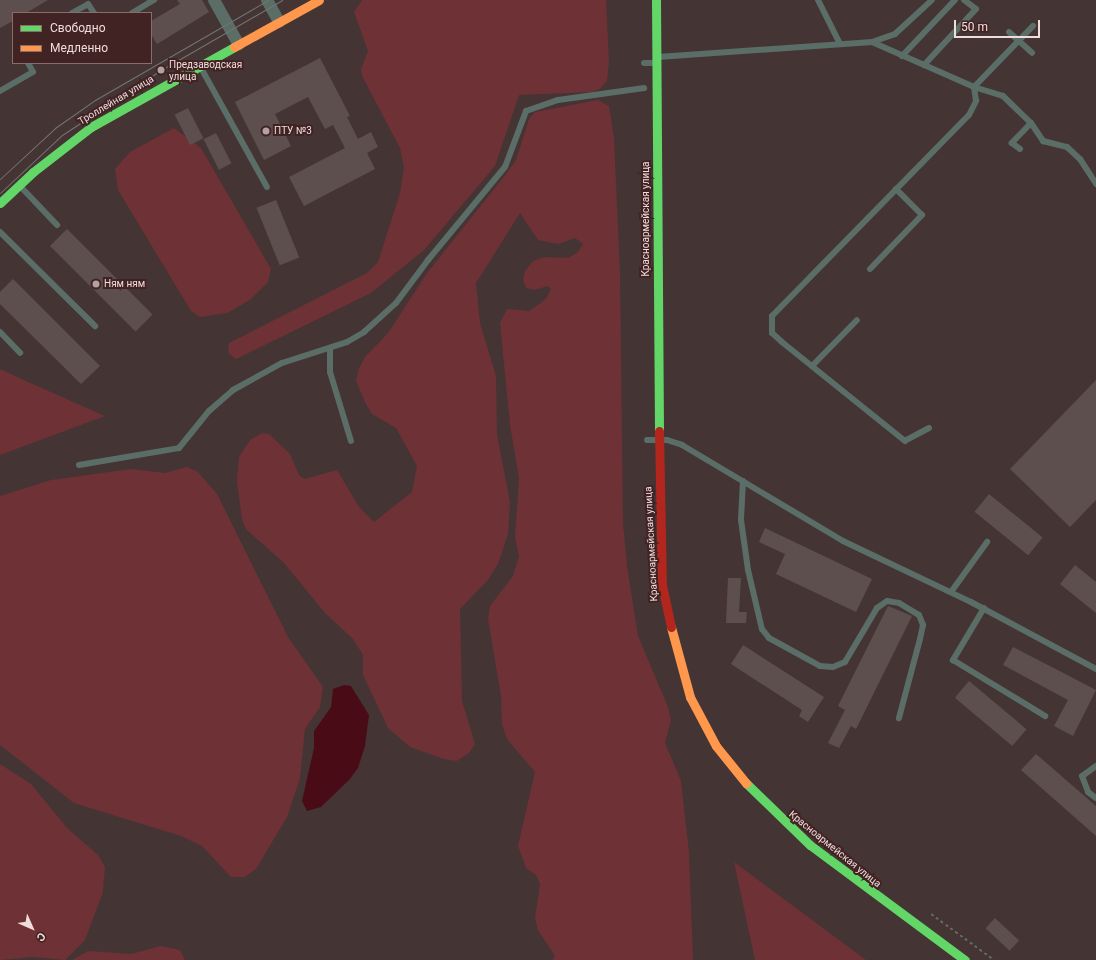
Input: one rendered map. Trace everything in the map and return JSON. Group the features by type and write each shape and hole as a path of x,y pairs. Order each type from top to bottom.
{"main road":[{"name":"Троллейная улица","path":"0,203 19,185 91,127 319,0"},
{"name":"Красноармейская улица","path":"656,0 658,439 662,585 669,632 690,697 716,746 756,795 810,845 965,960"},
{"path":"644,59 644,92"}],"street":[{"path":"214,0 239,45"},
{"path":"267,0 279,22"}],"lane":[{"path":"134,12 154,0"},
{"path":"818,0 840,44"},
{"path":"644,59 656,60 872,42 895,34 932,0"},
{"path":"902,56 955,0"},
{"path":"924,65 976,9 964,0"},
{"path":"74,12 88,4 93,12"},
{"path":"974,87 1033,26"},
{"path":"1009,32 1032,53"},
{"path":"872,42 974,87 1003,96 1031,123 1043,141 1067,147 1080,159 1096,184"},
{"path":"0,91 33,72 29,64"},
{"path":"200,66 267,187"},
{"path":"929,428 905,441 772,333 772,316 969,115 976,101 974,87"},
{"path":"79,465 179,448 209,411 233,390 282,363 330,348 364,332 396,303 428,260 505,167 526,111 558,100 644,92"},
{"path":"1020,149 1012,143 1031,123"},
{"path":"19,185 57,224"},
{"path":"870,269 922,215 896,189"},
{"path":"0,232 95,326"},
{"path":"812,366 857,320"},
{"path":"0,332 20,353"},
{"path":"330,348 330,372 351,441"},
{"path":"647,440 658,439 682,445 843,541 984,608 1096,669"},
{"path":"743,481 741,520 748,570 762,629 769,638 820,666 833,667 845,662 877,608 887,601 905,606 919,615 923,625 899,718"},
{"path":"951,592 987,542"},
{"path":"984,608 953,660 1045,716"},
{"path":"1096,766 1082,776 1088,792 1096,798"}],"path":[{"path":"931,914 994,960"}],"shaded area":[{"path":"362,0 606,0 609,62 607,81 600,89 592,92 519,95 495,166 424,250 371,293 236,359 228,353 229,343 367,273 378,262 400,193 404,167 400,148 362,76 361,69 368,51 354,12"},
{"path":"598,100 609,106 614,138 620,273 623,523 627,566 638,636 668,707 671,720 665,743 681,781 689,852 693,960 552,960 555,956 538,930 535,918 540,884 536,875 526,868 518,846 535,772 507,739 502,724 501,696 488,619 490,606 513,576 519,556 515,537 519,478 510,425 500,323 507,309 529,311 546,299 551,289 547,286 535,290 526,288 523,280 525,271 533,261 544,257 568,258 578,252 583,244 575,238 558,244 538,240 520,213 476,283 480,323 496,376 497,435 510,502 508,534 498,564 488,580 460,609 462,701 475,744 469,753 457,761 444,759 410,747 388,728 363,675 363,655 353,639 325,613 284,563 246,529 242,520 237,481 239,457 250,440 262,433 269,434 290,454 299,475 304,479 337,470 359,507 374,522 412,492 417,466 396,428 372,414 366,404 356,381 359,368 365,357 388,333 427,273 516,160 529,119 535,112"},
{"path":"174,128 201,148 271,269 268,282 250,300 227,313 200,317 191,311 118,190 115,169 130,152"},
{"path":"0,369 28,382 105,416 0,455"},
{"path":"187,467 198,472 217,494 288,637 323,687 320,707 305,729 300,778 287,817 256,869 245,877 231,877 202,846 181,836 74,803 0,745 0,496 51,480 131,469 165,473"},
{"path":"344,685 351,686 369,715 365,746 358,768 350,779 321,807 307,811 302,801 314,748 314,731 331,707 333,689"},
{"path":"0,764 31,784 68,829 98,855 105,867 103,892 85,940 65,960 33,957 0,960"},
{"path":"734,862 866,960 755,960"},
{"path":"161,946 180,950 185,960 72,960 88,951 131,954"}],"building":[{"path":"0,0 48,0 28,12 12,12 12,22 0,28"},
{"path":"177,0 202,0 209,12 157,44 152,36 152,20 180,4"},
{"name":"ПТУ №3","path":"320,58 350,116 347,117 358,139 371,132 378,147 367,153 375,169 304,206 289,177 345,148 333,125 325,129 308,97 275,114 291,146 264,160 235,102"},
{"path":"188,108 203,138 190,145 175,115"},
{"path":"216,133 231,163 219,170 204,139"},
{"path":"276,200 299,257 280,265 257,208"},
{"path":"67,229 153,315 136,332 50,246"},
{"path":"13,279 100,366 81,384 0,304 0,292"},
{"path":"1096,380 1096,500 1070,527 1010,469"},
{"path":"989,494 1043,537 1028,555 975,512"},
{"path":"765,528 872,579 856,612 776,574 785,554 759,542"},
{"path":"1075,565 1096,582 1096,613 1060,584"},
{"path":"728,578 741,578 739,612 747,612 746,623 726,623"},
{"path":"888,606 912,616 856,729 851,726 839,748 828,743 845,710 838,706"},
{"path":"743,645 824,697 808,722 799,716 802,710 731,664"},
{"path":"1013,647 1096,690 1073,736 1054,726 1068,700 1003,665"},
{"path":"969,681 1026,729 1012,746 955,698"},
{"path":"1036,754 1096,806 1096,836 1021,770"},
{"path":"995,918 1019,941 1010,951 985,928"}],"tram line":[{"path":"0,179 55,128 95,100 268,0"},
{"path":"0,193 62,135 161,70 282,0"}],"traffic: fast":[{"path":"656,0 659,431"},
{"path":"0,203 33,172 91,127 234,47"},
{"path":"746,783 810,845 965,960"}],"traffic: slow":[{"path":"234,47 319,0"},
{"path":"671,627 690,697 716,746 746,783"}],"traffic: jam":[{"path":"659,431 662,585 671,627"}],"place":[{"name":"Предзаводская улица","path":"161,70"},
{"name":"ПТУ №3","path":"266,131"},
{"name":"Ням ням","path":"96,284"}]}
